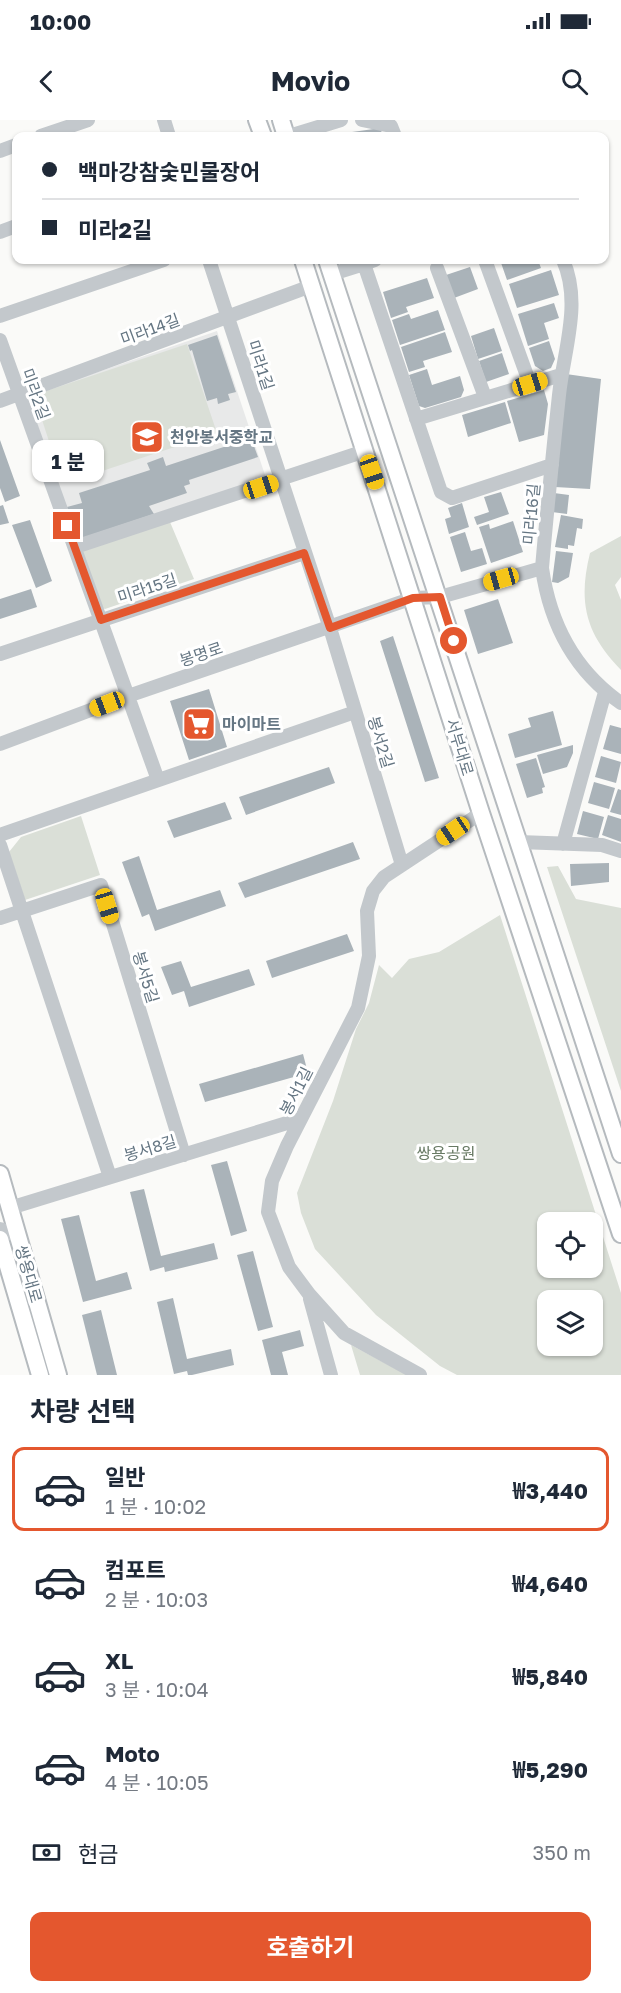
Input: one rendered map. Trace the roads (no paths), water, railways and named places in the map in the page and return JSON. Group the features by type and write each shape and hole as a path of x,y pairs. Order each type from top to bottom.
{"main road":[{"name":"서부대로","path":"304,264 481,813 621,1234"},
{"name":"서부대로","path":"330,267 621,1154"},
{"name":"쌍용대로","path":"0,1174 5,1206 18,1236 58,1375"},
{"name":"쌍용대로","path":"0,1239 40,1375"}],"street":[{"path":"53,132 88,120"},
{"path":"301,132 341,120"},
{"path":"362,120 391,126 393,132"},
{"path":"0,315 152,264"},
{"name":"미라1길","path":"210,264 330,628"},
{"path":"330,267 354,264"},
{"name":"미라16길","path":"371,264 416,419 441,492 452,498 552,465"},
{"path":"485,264 530,384"},
{"name":"미라16길","path":"413,598 440,597 542,568 561,375 572,316 572,285 564,264"},
{"path":"437,268 485,397"},
{"name":"미라14길","path":"0,401 311,286"},
{"name":"미라2길","path":"0,340 158,780"},
{"path":"416,419 561,375"},
{"path":"75,548 365,452"},
{"name":"미라15길","path":"0,654 304,553"},
{"path":"542,568 545,589 558,629 578,665 605,693 621,703"},
{"name":"봉명로","path":"0,744 128,696 413,598"},
{"name":"봉서2길","path":"330,628 402,865"},
{"path":"563,844 605,693"},
{"path":"0,835 355,712"},
{"name":"봉서1길","path":"420,1375 344,1333 309,1294 289,1266 268,1212 272,1181 300,1119 358,1008 369,956 367,911 373,891 384,878 402,865 481,813"},
{"path":"519,842 602,845 621,850"},
{"path":"0,845 24,911 110,1177"},
{"name":"봉서5길","path":"0,918 100,885 184,1155"},
{"name":"봉서8길","path":"5,1206 110,1177 300,1119"},
{"path":"0,1223 5,1206"},
{"path":"0,1229 18,1236"},
{"path":"309,1294 332,1375"}],"place":[{"name":"천안봉서중학교","path":"147,437"},
{"name":"마이마트","path":"199,724"}],"park label":[{"name":"쌍용공원","path":"446,1153"}]}
